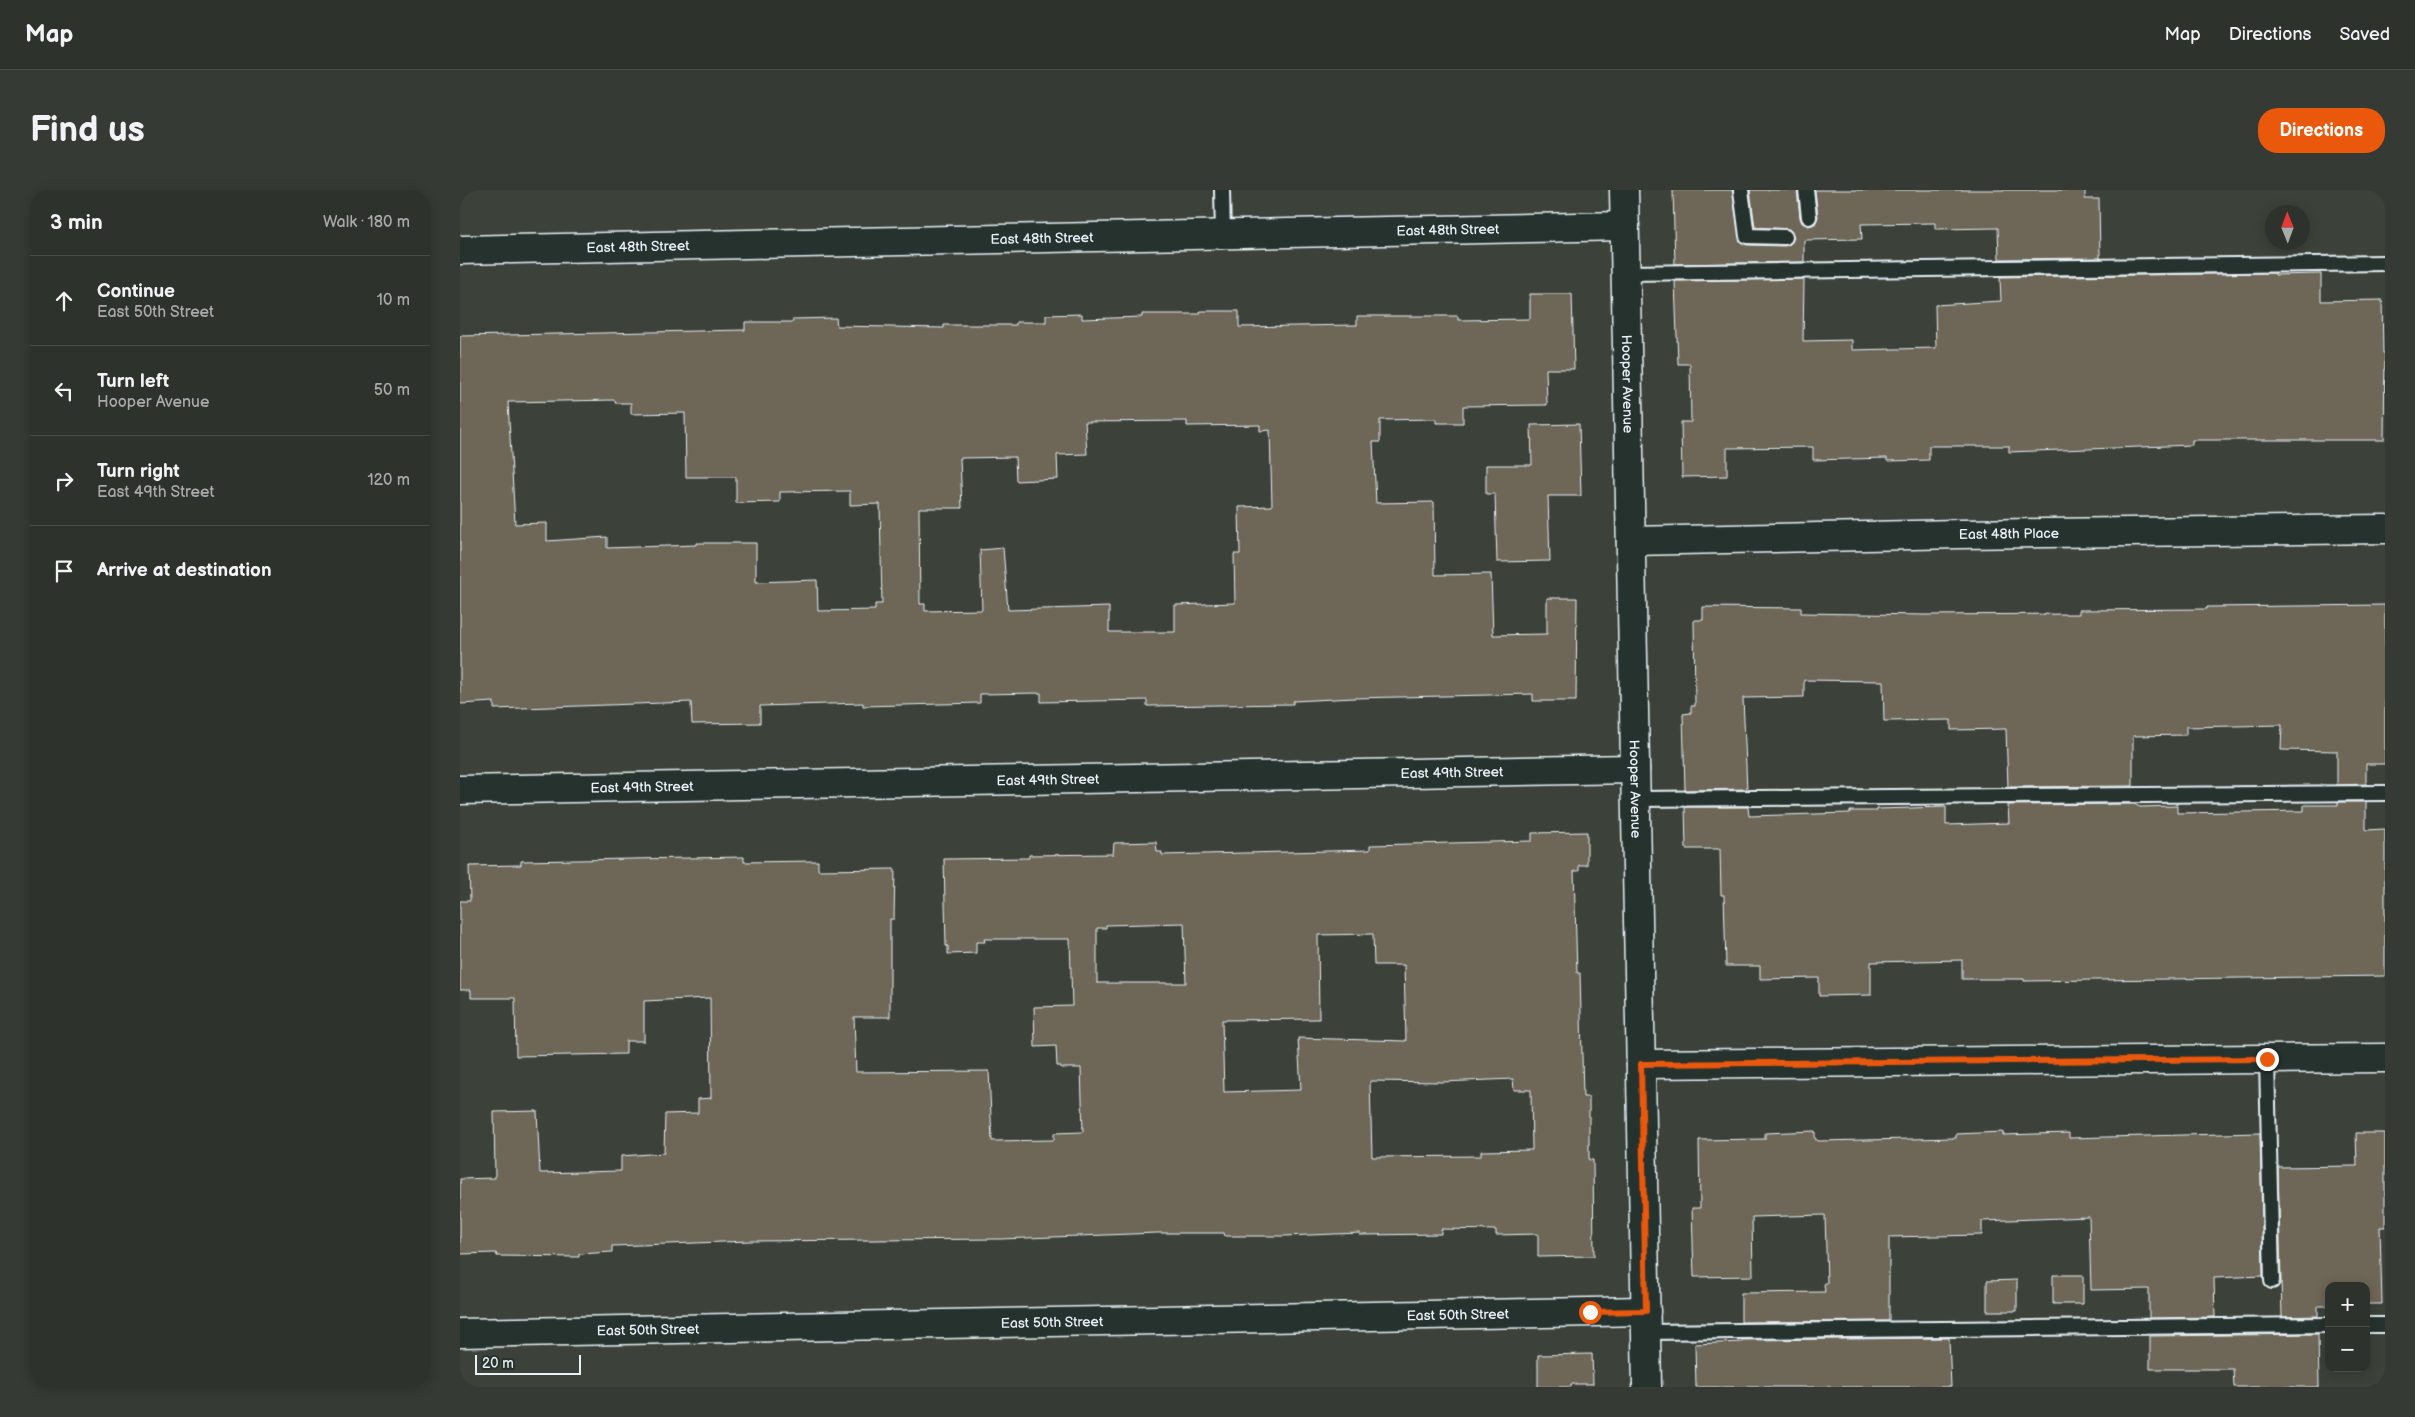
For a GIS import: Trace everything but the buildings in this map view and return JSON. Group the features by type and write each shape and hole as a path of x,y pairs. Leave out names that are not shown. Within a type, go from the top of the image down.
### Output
{"street":[{"name":"Hooper Avenue","path":"1624,190 1647,1387"},
{"name":"East 48th Street","path":"460,250 1625,226"},
{"name":"East 48th Place","path":"1631,541 1959,534 2385,529"},
{"name":"East 49th Street","path":"460,790 1635,769"},
{"path":"1641,1064 2385,1058"},
{"name":"East 50th Street","path":"460,1333 1646,1321"}],"lane":[{"path":"1222,190 1223,235"},
{"path":"1741,190 1747,236 1785,237"},
{"path":"1806,190 1809,217"},
{"path":"1626,273 2385,263"},
{"path":"1636,798 2385,792"},
{"path":"2267,1059 2272,1281"},
{"path":"1646,1321 2325,1325"},
{"path":"2370,1325 2385,1325"}],"route":[{"path":"1590,1312 1646,1311 1641,1064 2267,1059"}]}
